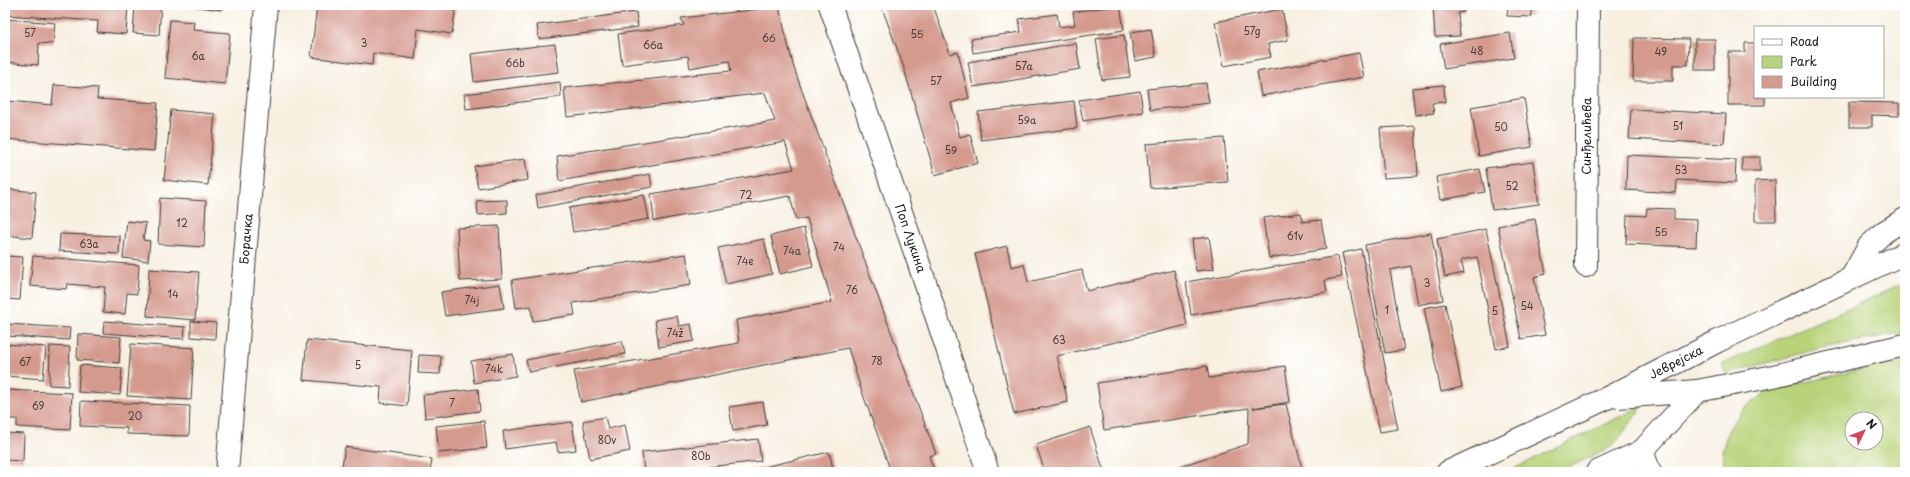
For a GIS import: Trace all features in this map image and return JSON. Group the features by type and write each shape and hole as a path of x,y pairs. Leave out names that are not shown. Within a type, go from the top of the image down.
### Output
{"street":[{"name":"Борачка","path":"227,472 266,5"},
{"name":"Поп Лукина","path":"830,5 920,267 988,472"},
{"name":"Синђелићева","path":"1586,266 1588,5"},
{"path":"1852,277 1869,246 1884,232 1905,219"},
{"name":"Јеврејска","path":"1448,472 1609,397 1718,341 1905,253"},
{"path":"1609,397 1696,391 1769,377 1905,345"},
{"path":"1597,472 1642,451 1696,391"},
{"path":"1642,451 1650,472"}],"green space":[{"path":"1905,283 1905,332 1817,349 1726,374 1722,364"},
{"path":"1905,360 1905,472 1726,472 1722,452 1728,430 1744,409 1769,390"},
{"path":"1644,405 1613,446 1559,472 1507,472"}],"building":[{"path":"5,5 128,5 126,34 97,32 98,21 5,15"},
{"path":"135,5 161,5 159,35 133,33"},
{"path":"183,5 222,5 221,10"},
{"path":"317,5 456,5 452,34 418,29 415,59 373,53 372,65 311,57"},
{"path":"881,5 933,5 950,54 958,52 969,98 951,103 960,137 970,134 978,163 935,175 903,65"},
{"path":"1120,5 1124,30 973,53 971,39 1021,32 1019,19 1057,14 1059,27 1075,25 1073,12"},
{"path":"1433,5 1464,5 1464,12 1458,13 1460,36 1435,37"},
{"path":"1508,5 1532,5 1532,17 1507,16"},
{"path":"779,7 793,65 801,88 936,454 929,456 934,470 928,472 891,472 848,348 581,402 574,371 739,343 736,320 832,302 807,218 796,220 790,196 654,221 651,194 794,169 785,142 559,181 557,156 775,121 765,93 567,117 564,88 731,71 729,61 690,68 688,56 622,65 618,34 684,25 681,18"},
{"path":"1282,9 1288,40 1268,44 1271,57 1224,66 1215,22"},
{"path":"636,12 638,27 539,39 537,25"},
{"path":"5,19 55,23 53,44 39,43 38,65 5,62"},
{"path":"170,20 194,22 193,30 230,33 225,84 165,78"},
{"path":"1151,29 1156,57 1135,61 1130,32"},
{"path":"1510,33 1514,58 1444,69 1440,44"},
{"path":"1124,35 1130,77 1102,80 1096,39"},
{"path":"1634,38 1689,39 1688,65 1673,65 1673,81 1633,81"},
{"path":"1695,39 1715,39 1715,70 1695,70"},
{"path":"1076,43 1080,69 973,87 968,62"},
{"path":"1745,43 1754,43 1754,98 1765,98 1765,105 1728,105 1728,52 1745,52"},
{"path":"555,44 559,72 474,82 471,54"},
{"path":"1359,53 1364,77 1261,96 1257,72"},
{"path":"560,82 561,97 466,109 464,94"},
{"path":"1206,83 1209,103 1150,110 1147,89"},
{"path":"54,85 98,88 97,99 158,103 154,151 5,139 5,96 8,96 7,101 52,105"},
{"path":"1444,85 1445,102 1432,103 1434,113 1415,115 1412,88"},
{"path":"1140,91 1143,112 1083,121 1079,100"},
{"path":"1524,98 1532,147 1479,156 1471,107"},
{"path":"1074,101 1077,128 981,140 978,112"},
{"path":"1849,102 1899,103 1899,116 1872,115 1872,127 1849,127"},
{"path":"1631,109 1726,114 1724,144 1629,139"},
{"path":"171,110 215,114 208,185 164,180"},
{"path":"1415,126 1418,176 1384,178 1380,128"},
{"path":"1224,138 1228,182 1150,188 1146,144"},
{"path":"1627,155 1736,160 1735,183 1677,180 1676,193 1626,190"},
{"path":"1742,157 1760,157 1760,171 1742,171"},
{"path":"525,159 528,180 478,188 474,166"},
{"path":"1533,162 1539,204 1492,210 1486,168"},
{"path":"1480,169 1485,192 1440,200 1436,177"},
{"path":"650,174 652,187 538,208 536,195"},
{"path":"1775,180 1776,221 1755,221 1755,181"},
{"path":"5,189 36,192 32,238 5,235"},
{"path":"644,195 649,219 573,232 569,208"},
{"path":"160,198 206,201 204,247 158,244"},
{"path":"507,200 507,213 478,215 477,201"},
{"path":"1647,208 1674,209 1674,219 1697,220 1696,247 1626,244 1627,215 1646,216"},
{"path":"1301,213 1302,222 1321,220 1326,249 1269,258 1263,218"},
{"path":"1535,219 1546,274 1534,277 1545,335 1521,339 1498,226"},
{"path":"127,221 146,223 143,240 150,241 148,261 123,258"},
{"path":"499,226 502,279 460,281 457,228"},
{"path":"804,228 813,266 780,274 771,236"},
{"path":"1486,229 1510,346 1496,349 1477,257 1461,260 1464,273 1445,277 1437,239"},
{"path":"1431,233 1443,300 1418,305 1411,266 1390,270 1404,350 1385,353 1365,245"},
{"path":"60,234 120,236 119,254 59,251"},
{"path":"1209,237 1214,269 1196,271 1192,239"},
{"path":"764,239 772,274 726,284 718,248"},
{"path":"1007,246 1011,267 1024,264 1028,282 1082,270 1087,291 1174,270 1187,325 1057,356 1068,402 1014,414 975,254"},
{"path":"1361,249 1398,429 1380,432 1342,253"},
{"path":"686,254 691,285 573,303 575,315 533,321 531,306 516,308 512,280"},
{"path":"5,256 23,257 20,300 5,299"},
{"path":"33,256 139,265 137,294 127,293 125,314 103,312 105,287 67,284 66,289 30,286"},
{"path":"1338,256 1342,277 1325,280 1327,292 1191,315 1186,282"},
{"path":"149,269 199,272 195,320 147,316"},
{"path":"500,284 504,308 445,316 441,292"},
{"path":"1445,304 1462,387 1441,392 1424,308"},
{"path":"677,316 679,326 691,324 694,341 659,347 655,320"},
{"path":"104,321 185,327 184,339 103,333"},
{"path":"191,321 216,323 215,339 191,337"},
{"path":"7,324 70,328 69,340 6,336"},
{"path":"78,334 121,337 119,363 77,360"},
{"path":"307,340 412,350 407,406 380,403 381,387 303,380"},
{"path":"622,341 625,354 529,372 526,360"},
{"path":"5,344 46,347 43,379 5,376"},
{"path":"131,344 194,348 191,400 127,396"},
{"path":"50,346 70,347 68,386 49,385"},
{"path":"513,354 516,376 474,383 471,361"},
{"path":"419,355 441,356 440,374 418,373"},
{"path":"80,365 122,368 120,395 78,392"},
{"path":"1207,366 1209,378 1285,366 1290,402 1253,408 1286,404 1302,468 1290,472 1162,472 1248,444 1249,408 1104,430 1097,383"},
{"path":"478,389 480,411 425,418 423,395"},
{"path":"5,390 72,393 70,430 17,427 17,419 5,419"},
{"path":"81,401 190,406 189,436 127,434 127,428 80,426"},
{"path":"763,402 767,425 733,431 729,407"},
{"path":"605,417 608,429 625,425 630,451 590,459 583,421"},
{"path":"484,421 487,448 439,453 436,426"},
{"path":"572,422 576,450 558,452 556,442 505,449 503,431"},
{"path":"1090,427 1104,472 1045,472 1036,445"},
{"path":"5,433 24,434 23,461 5,460"},
{"path":"758,439 761,461 663,472 644,472 642,452"},
{"path":"345,447 432,459 430,472 341,472"},
{"path":"829,452 834,472 751,472 751,470"}]}
